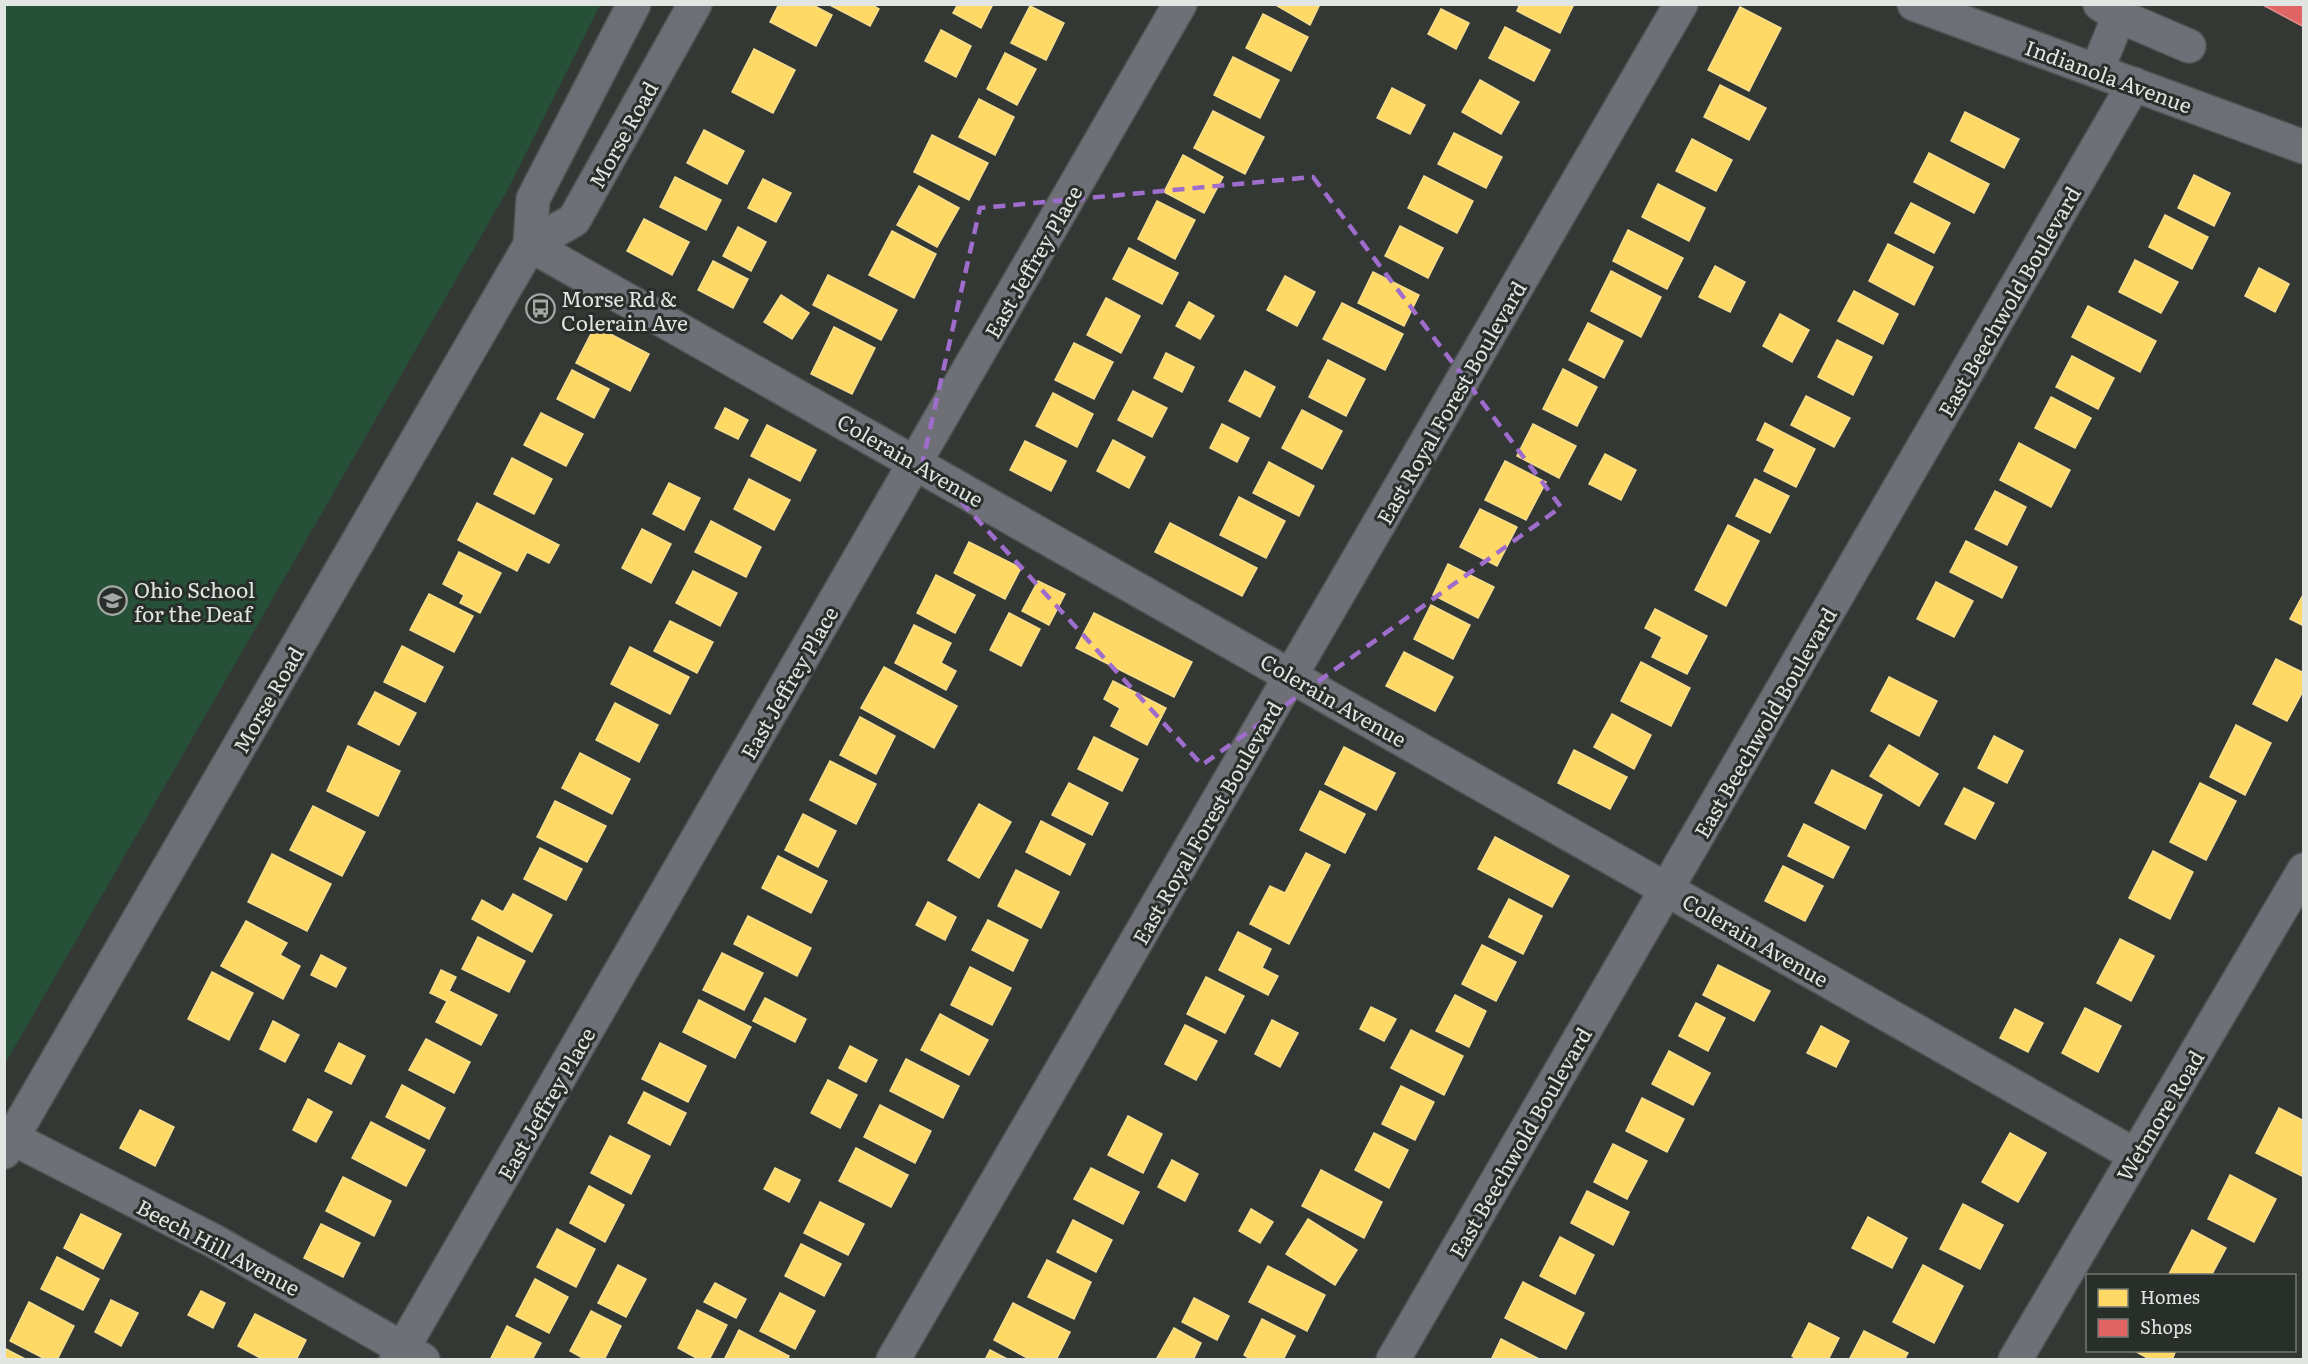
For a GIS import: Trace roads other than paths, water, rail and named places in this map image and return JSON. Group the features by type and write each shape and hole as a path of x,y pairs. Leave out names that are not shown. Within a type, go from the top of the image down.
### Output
{"main road":[{"name":"Morse Road","path":"8,1145 530,245 533,199 634,4"},
{"name":"Morse Road","path":"530,245 574,220 695,4"},
{"name":"Indianola Avenue","path":"1914,4 2304,147"}],"street":[{"name":"East Jeffrey Place","path":"407,1356 916,462 1180,4"},
{"name":"East Royal Forest Boulevard","path":"893,1359 1681,4"},
{"path":"2097,70 2110,10 2189,46"},
{"name":"East Beechwold Boulevard","path":"1393,1359 2134,84"},
{"name":"Colerain Avenue","path":"530,245 2135,1155"},
{"name":"Wetmore Road","path":"2015,1359 2304,870"},
{"name":"Beech Hill Avenue","path":"8,1145 214,1241 407,1356"}],"place":[{"name":"Morse Rd & Colerain Ave","path":"540,309"},
{"name":"Ohio School for the Deaf","path":"113,600"}]}
